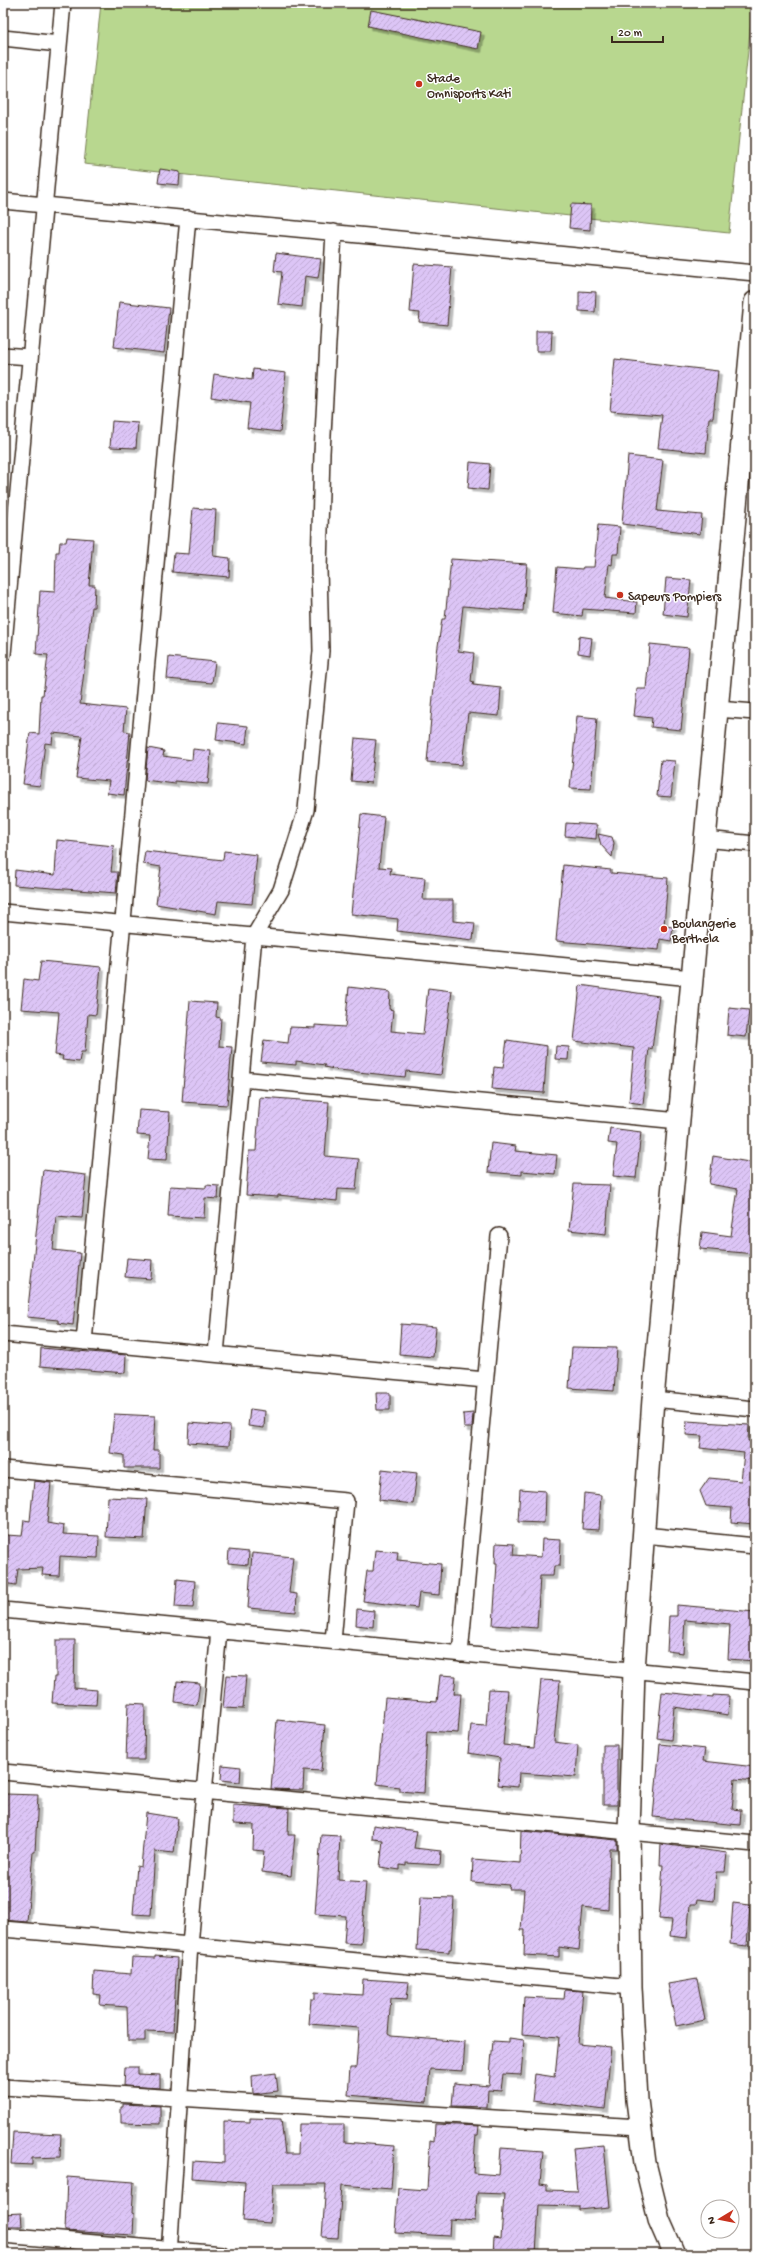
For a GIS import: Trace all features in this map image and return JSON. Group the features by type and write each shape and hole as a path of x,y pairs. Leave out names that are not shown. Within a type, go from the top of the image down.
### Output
{"main road":[{"path":"674,2254 659,2220 645,2163 639,2127 631,1987 629,1832 634,1670 653,1399 755,302"}],"street":[{"path":"3,654 63,3"},
{"path":"3,38 59,44"},
{"path":"3,201 755,272"},
{"path":"84,1342 188,218"},
{"path":"216,1354 254,936 281,890 306,810 321,651 319,569 322,453 334,232"},
{"path":"3,355 30,357"},
{"path":"717,709 755,712"},
{"path":"705,839 755,844"},
{"path":"3,912 692,978"},
{"path":"241,1079 679,1120"},
{"path":"460,1654 498,1236"},
{"path":"3,1334 485,1380"},
{"path":"653,1399 755,1410"},
{"path":"3,1469 346,1501 333,1641"},
{"path":"644,1535 755,1546"},
{"path":"3,1610 755,1682"},
{"path":"170,2252 190,1945 219,1630"},
{"path":"3,1772 755,1844"},
{"path":"3,1929 190,1945 631,1987"},
{"path":"3,2088 639,2127"},
{"path":"3,2235 170,2252 222,2254"}],"green space":[{"name":"Stade Omnisports Kati","path":"101,3 753,3 729,233 84,164"}],"building":[{"path":"371,10 481,32 478,49 368,26"},
{"path":"160,169 180,172 179,185 158,183"},
{"path":"571,204 591,205 590,230 569,228"},
{"path":"276,253 321,259 318,278 305,276 302,307 278,304 282,272 274,271"},
{"path":"414,264 452,267 447,325 419,322 420,313 410,312"},
{"path":"579,291 596,292 595,312 579,311"},
{"path":"119,302 169,308 164,353 114,347"},
{"path":"536,331 552,331 551,351 536,351"},
{"path":"615,359 718,371 713,418 709,418 706,453 658,448 662,415 610,411"},
{"path":"253,369 286,373 280,432 247,428 250,403 211,397 214,374 252,380"},
{"path":"112,421 138,423 136,448 110,447"},
{"path":"628,456 663,460 657,511 702,515 700,534 622,524"},
{"path":"470,462 490,464 488,490 468,488"},
{"path":"193,508 216,510 213,556 230,558 229,577 172,572 174,553 189,554"},
{"path":"598,525 620,527 618,554 613,554 612,565 609,564 605,598 637,602 636,613 583,609 582,616 553,613 557,567 582,569 583,567 594,567"},
{"path":"67,537 93,539 89,585 95,585 94,607 92,607 80,704 126,709 124,731 130,732 124,795 107,793 109,781 76,778 82,736 53,733 52,744 45,743 40,786 23,784 30,733 39,734 41,695 43,695 48,655 36,654 40,591 55,592 56,552 59,552 60,542 66,542"},
{"path":"451,559 527,564 523,611 463,606 458,651 474,653 471,681 474,682 473,685 501,688 499,716 468,713 462,765 427,762 437,653 442,619 445,619"},
{"path":"666,578 691,580 687,617 663,614"},
{"path":"579,636 592,638 590,655 578,653"},
{"path":"650,644 689,648 681,730 651,727 652,718 634,716 637,689 646,689"},
{"path":"169,657 215,662 212,683 167,679"},
{"path":"577,716 597,718 591,789 570,788"},
{"path":"218,723 248,726 246,744 216,740"},
{"path":"355,738 376,740 371,783 351,781"},
{"path":"148,748 164,751 163,756 192,760 193,749 211,751 208,784 175,781 175,784 145,780"},
{"path":"661,760 675,761 671,797 657,796"},
{"path":"361,814 384,817 379,867 391,868 390,874 425,878 423,900 453,900 453,921 475,923 473,940 397,931 398,919 351,914"},
{"path":"566,823 597,825 596,839 565,836"},
{"path":"598,834 612,837 614,843 612,857 601,845"},
{"path":"57,840 114,846 111,872 118,872 116,893 14,885 15,870 55,875"},
{"path":"145,851 223,860 224,851 257,855 252,904 218,901 216,914 156,904 161,867 143,864"},
{"path":"563,865 611,870 611,873 668,878 664,926 673,927 671,941 660,939 659,950 556,941"},
{"path":"41,961 101,967 96,1015 88,1014 85,1052 81,1052 79,1062 62,1060 63,1056 55,1055 59,1012 21,1009 24,979 38,981"},
{"path":"580,985 659,996 652,1049 649,1048 643,1104 629,1102 634,1048 574,1041"},
{"path":"349,987 390,992 389,1009 393,1010 391,1031 423,1034 428,988 452,991 441,1075 406,1071 405,1077 339,1070 324,1067 325,1065 296,1061 296,1065 261,1062 264,1040 288,1043 290,1027 315,1028 315,1025 345,1027"},
{"path":"190,1001 217,1003 216,1017 221,1018 219,1046 232,1047 227,1105 182,1102"},
{"path":"729,1008 749,1010 746,1037 727,1035"},
{"path":"507,1040 547,1046 544,1093 492,1089 494,1067 503,1068"},
{"path":"556,1046 569,1047 568,1060 555,1059"},
{"path":"260,1097 329,1102 325,1156 359,1159 356,1190 338,1189 337,1201 278,1195 278,1197 246,1195 249,1151 256,1151"},
{"path":"139,1110 170,1112 167,1160 148,1159 150,1136 137,1135"},
{"path":"610,1128 641,1132 636,1178 613,1176 617,1144 608,1143"},
{"path":"491,1143 516,1146 515,1151 557,1155 555,1174 522,1171 522,1175 488,1172"},
{"path":"713,1156 755,1163 755,1254 700,1249 702,1232 731,1236 738,1189 709,1184"},
{"path":"43,1170 86,1175 82,1218 56,1216 53,1250 80,1253 73,1325 58,1323 58,1320 27,1317"},
{"path":"574,1184 610,1185 606,1234 569,1230"},
{"path":"206,1185 219,1186 218,1199 205,1198 204,1218 168,1216 170,1186 206,1188"},
{"path":"127,1258 152,1260 151,1279 125,1277"},
{"path":"401,1324 436,1327 433,1357 399,1354"},
{"path":"572,1347 617,1348 614,1391 569,1388"},
{"path":"41,1348 126,1355 125,1373 40,1366"},
{"path":"376,1393 390,1393 390,1410 377,1410"},
{"path":"250,1409 265,1411 264,1428 248,1426"},
{"path":"473,1413 472,1428 464,1428 463,1414"},
{"path":"114,1414 155,1416 153,1450 159,1450 159,1468 124,1468 124,1455 110,1453"},
{"path":"687,1421 749,1425 748,1441 755,1441 754,1524 731,1522 732,1508 706,1506 700,1491 709,1478 741,1481 744,1453 700,1448 702,1436 686,1435"},
{"path":"189,1423 230,1426 229,1446 188,1443"},
{"path":"382,1469 417,1473 413,1504 379,1500"},
{"path":"34,1481 51,1483 47,1523 64,1526 63,1534 99,1536 98,1558 60,1556 59,1576 42,1575 43,1568 18,1569 16,1585 3,1583 6,1535 22,1536 24,1520 30,1521"},
{"path":"520,1489 545,1491 544,1523 518,1522"},
{"path":"584,1493 601,1495 599,1530 582,1529"},
{"path":"108,1497 147,1499 144,1539 106,1537"},
{"path":"542,1539 561,1540 560,1566 554,1566 553,1576 540,1576 537,1628 493,1625 497,1563 495,1563 496,1543 514,1544 513,1555 541,1557"},
{"path":"229,1550 249,1552 248,1565 228,1563"},
{"path":"375,1550 398,1552 397,1560 441,1564 439,1595 419,1593 417,1608 363,1601 367,1571 373,1571"},
{"path":"252,1553 293,1557 289,1593 297,1594 296,1612 248,1608"},
{"path":"177,1579 195,1581 193,1608 175,1607"},
{"path":"677,1605 755,1612 755,1661 728,1659 730,1624 685,1620 683,1653 667,1651 669,1616 677,1616"},
{"path":"357,1609 374,1611 373,1627 356,1625"},
{"path":"56,1640 75,1640 74,1688 97,1690 96,1705 52,1703 54,1677 56,1677"},
{"path":"226,1675 246,1676 243,1709 223,1708"},
{"path":"440,1675 456,1676 454,1694 461,1694 458,1733 427,1731 424,1793 399,1791 399,1787 377,1784 385,1698 437,1702"},
{"path":"541,1680 560,1681 554,1742 578,1745 576,1777 519,1773 518,1787 498,1785 500,1758 468,1753 471,1725 486,1726 489,1689 508,1690 503,1745 534,1748"},
{"path":"177,1681 200,1683 197,1705 175,1702"},
{"path":"662,1692 713,1697 713,1695 729,1696 728,1715 674,1707 671,1740 657,1738"},
{"path":"128,1703 145,1704 144,1760 126,1760"},
{"path":"277,1720 325,1725 321,1771 304,1770 303,1790 271,1789"},
{"path":"660,1744 705,1749 703,1761 755,1767 755,1781 735,1779 732,1809 741,1810 740,1825 653,1817"},
{"path":"603,1745 617,1745 617,1805 603,1805"},
{"path":"222,1765 241,1767 240,1782 221,1780"},
{"path":"5,1794 38,1795 35,1852 33,1852 27,1922 3,1920"},
{"path":"233,1805 289,1808 288,1835 295,1835 291,1876 262,1872 264,1851 253,1850 254,1825 233,1824"},
{"path":"146,1813 178,1818 174,1853 155,1851 151,1915 133,1914 137,1866 141,1867"},
{"path":"373,1825 417,1831 414,1848 441,1851 440,1865 406,1863 406,1866 400,1865 400,1870 380,1867 383,1840 372,1839"},
{"path":"521,1831 617,1840 617,1849 610,1849 608,1910 583,1907 579,1950 559,1947 559,1957 524,1955 525,1930 521,1930 524,1889 509,1889 510,1885 472,1882 473,1859 520,1863"},
{"path":"321,1835 340,1836 338,1880 366,1882 361,1944 344,1943 346,1916 315,1914"},
{"path":"661,1844 727,1853 725,1872 716,1872 714,1901 697,1899 696,1905 690,1905 687,1938 670,1936 672,1920 659,1919 663,1865 660,1865"},
{"path":"420,1897 454,1898 451,1949 449,1949 449,1952 417,1950"},
{"path":"733,1903 750,1905 747,1946 730,1944"},
{"path":"155,1956 177,1958 173,2032 145,2031 145,2041 128,2041 127,2007 100,2005 101,1995 93,1994 94,1971 131,1974 132,1957 155,1958"},
{"path":"363,1979 409,1982 407,1999 391,1998 388,2034 391,2036 465,2042 463,2071 430,2069 427,2102 348,2095 350,2068 356,2068 359,2028 309,2024 311,1999 315,1999 315,1992 362,1995"},
{"path":"697,1979 705,2020 676,2026 668,1984"},
{"path":"565,1990 583,1991 578,2044 611,2047 605,2110 532,2101 535,2074 555,2077 559,2037 522,2034 524,1997 564,1999"},
{"path":"509,2038 524,2040 521,2075 503,2074 501,2091 488,2090 487,2107 452,2106 454,2083 489,2086 493,2041 509,2042"},
{"path":"125,2067 138,2067 138,2074 160,2075 160,2088 124,2086"},
{"path":"276,2073 278,2091 253,2094 252,2076"},
{"path":"123,2104 160,2106 160,2124 121,2123 121,2107 123,2107"},
{"path":"250,2118 281,2119 285,2154 298,2154 299,2124 344,2124 344,2142 394,2146 391,2189 342,2185 338,2238 322,2237 326,2184 273,2184 270,2223 243,2221 245,2182 192,2178 193,2161 224,2163 224,2121 250,2122"},
{"path":"435,2124 479,2126 478,2135 476,2135 473,2173 499,2175 501,2148 543,2151 540,2184 547,2185 547,2190 577,2191 573,2148 604,2145 610,2207 579,2210 579,2206 539,2205 536,2254 493,2254 494,2238 501,2239 504,2194 477,2193 475,2221 450,2219 449,2236 395,2233 398,2188 427,2190 430,2141 434,2142"},
{"path":"13,2132 61,2134 60,2157 32,2158 32,2165 11,2164"},
{"path":"67,2177 134,2182 132,2213 134,2214 133,2235 65,2231"},
{"path":"21,2213 22,2226 3,2226 3,2214"}],"place":[{"name":"Stade Omnisports Kati","path":"419,84"},
{"name":"Sapeurs Pompiers","path":"620,595"},
{"name":"Boulangerie Berthela","path":"664,929"}]}
